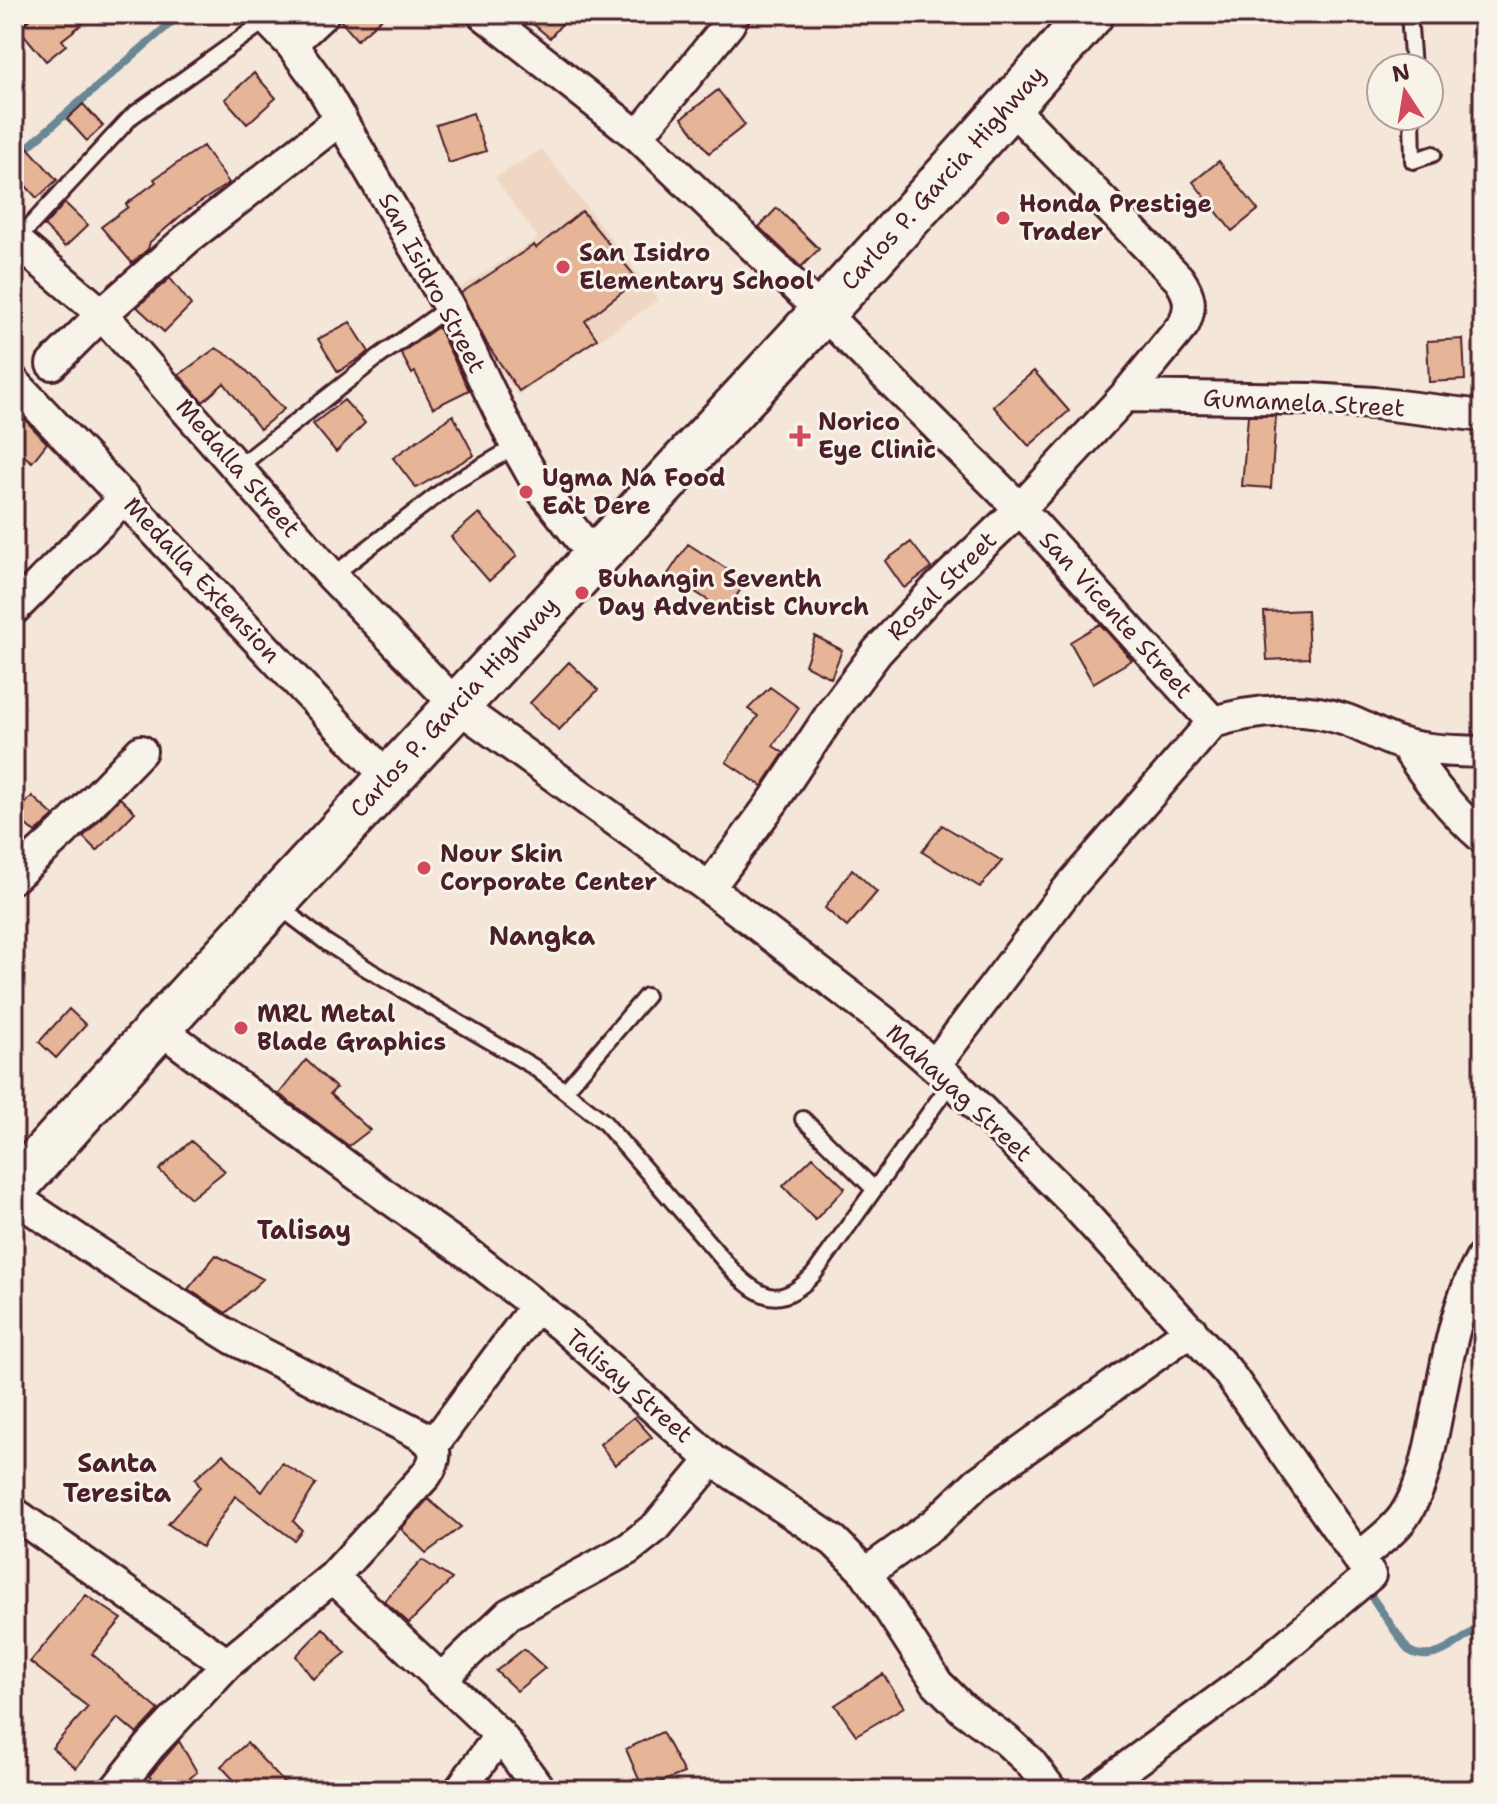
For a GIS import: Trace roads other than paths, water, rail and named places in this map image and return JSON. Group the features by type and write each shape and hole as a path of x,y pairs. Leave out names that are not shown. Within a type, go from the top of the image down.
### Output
{"highway":[{"name":"Carlos P. Garcia Highway","path":"14,1188 158,1027 1010,106 1091,14"}],"street":[{"path":"291,44 323,14"},
{"name":"San Vicente Street","path":"483,14 638,136 821,311 1020,509 1213,722"},
{"path":"638,136 734,14"},
{"name":"San Isidro Street","path":"265,16 319,82 449,307 538,485 594,556"},
{"name":"Rosal Street","path":"709,888 877,652 934,591 1020,509 1125,396 1184,324 1190,311 1189,299 1179,279 1010,106"},
{"path":"52,364 102,314 187,239 341,119"},
{"name":"Medalla Street","path":"15,240 102,314 332,576 456,705"},
{"name":"Medalla Extension","path":"14,382 388,778"},
{"name":"Gumamela Street","path":"1125,396 1327,400 1483,416"},
{"path":"14,609 125,498"},
{"name":"Mahayag Street","path":"456,705 709,888 849,995 944,1073 1081,1211 1227,1371 1364,1567"},
{"path":"944,1073 1067,890 1213,722 1240,714 1283,711 1317,713 1346,720 1405,745 1483,752"},
{"path":"1405,745 1433,787 1458,816 1483,838"},
{"path":"14,877 63,832 141,751"},
{"name":"Talisay Street","path":"158,1027 469,1254 563,1327 712,1460 834,1541 866,1573 937,1683 963,1709 1022,1755 1051,1790"},
{"path":"14,1197 234,1339 421,1435 433,1445 436,1458 426,1475 333,1577 227,1664 150,1746 115,1790"},
{"path":"1096,1790 1238,1686 1364,1567 1403,1517 1418,1488 1470,1321 1474,1272 1483,1256"},
{"path":"433,1445 535,1307"},
{"path":"866,1573 934,1524 977,1483 1191,1330"},
{"path":"440,1680 509,1614 628,1549 657,1526 712,1460"},
{"path":"14,1513 227,1664"},
{"path":"333,1577 500,1735 540,1790"},
{"path":"460,1790 500,1735"}],"lane":[{"path":"14,21 22,14"},
{"path":"1409,14 1412,52"},
{"path":"15,240 132,116 265,16"},
{"path":"1412,132 1413,161 1433,154"},
{"path":"237,468 377,358 449,307"},
{"path":"332,576 450,485 516,446"},
{"path":"273,902 337,950 534,1067 603,1121 734,1272 752,1290 768,1298 784,1297 801,1288 814,1274 874,1189 944,1073"},
{"path":"565,1091 646,996"},
{"path":"803,1119 874,1189"}],"waterway":[{"path":"14,159 181,14"},
{"path":"1365,1587 1408,1650 1418,1654 1428,1655 1447,1649 1483,1624"}],"place":[{"name":"Honda Prestige Trader","path":"1003,218"},
{"name":"San Isidro Elementary School","path":"563,267"},
{"name":"Norico Eye Clinic","path":"800,436"},
{"name":"Ugma Na Food Eat Dere","path":"526,492"},
{"name":"Buhangin Seventh Day Adventist Church","path":"582,593"},
{"name":"Nour Skin Corporate Center","path":"424,868"},
{"name":"MRL Metal Blade Graphics","path":"241,1028"}],"district":[{"name":"Nangka","path":"542,935"},
{"name":"Talisay","path":"304,1229"},
{"name":"Santa Teresita","path":"117,1477"}]}
